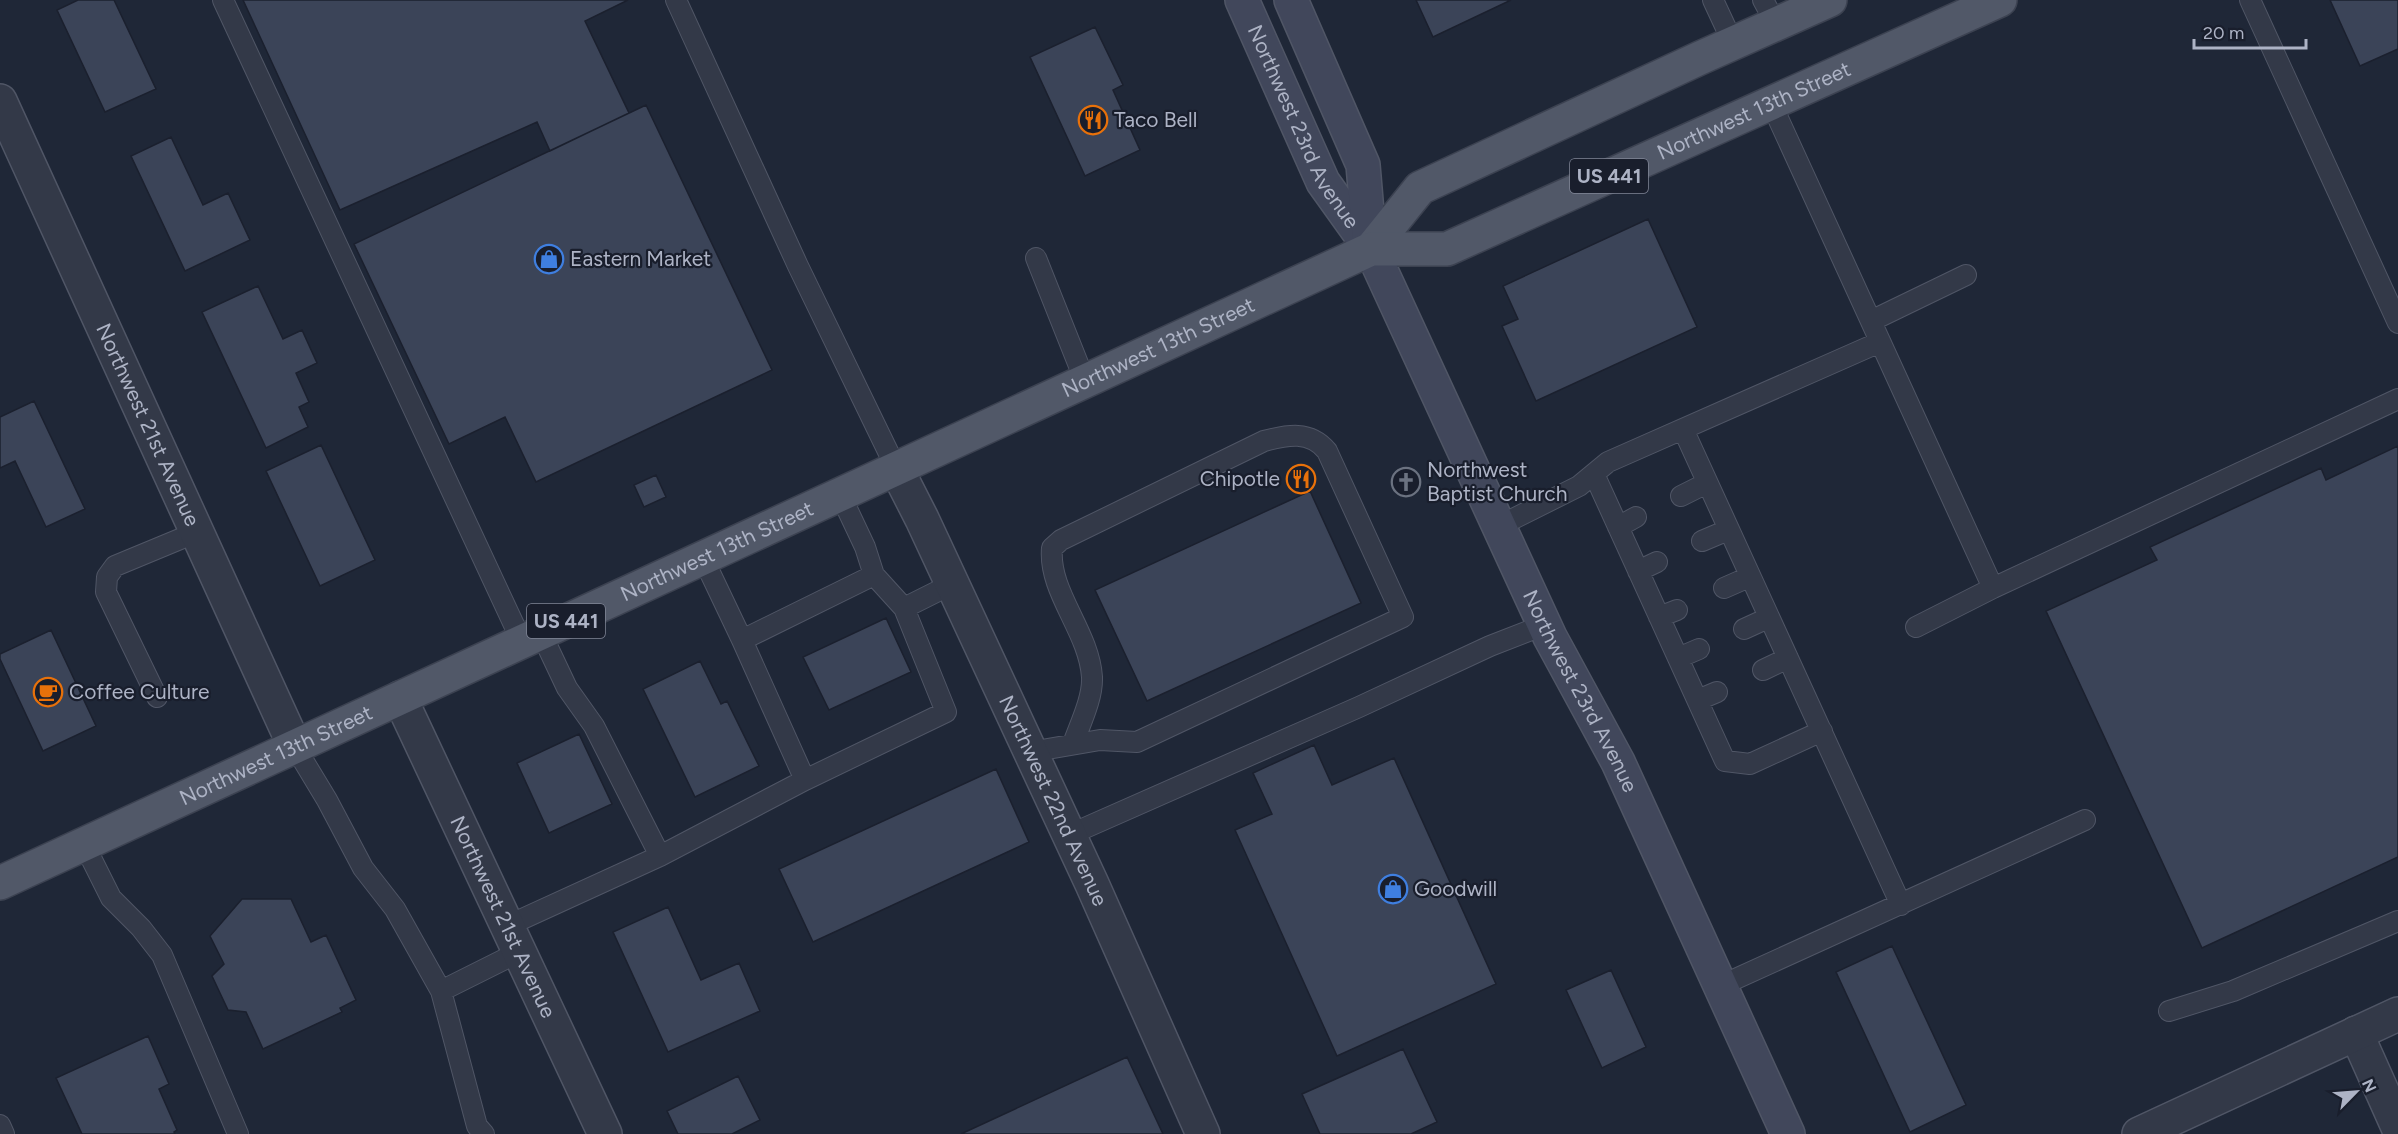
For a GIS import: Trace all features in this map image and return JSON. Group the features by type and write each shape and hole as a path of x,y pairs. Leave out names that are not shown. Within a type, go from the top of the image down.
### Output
{"main road":[{"name":"Northwest 23rd Avenue","path":"1242,0 1323,182 1371,249 1544,624 1618,762 1788,1134"},
{"name":"Northwest 23rd Avenue","path":"1291,0 1363,165 1371,249"},
{"name":"Northwest 13th Street","path":"1371,249 1420,188 1733,43 1770,12 1830,0"},
{"name":"Northwest 13th Street","path":"0,883 1371,249 1447,249 2000,0"}],"street":[{"name":"Northwest 21st Avenue","path":"0,101 295,747"},
{"name":"Northwest 22nd Avenue","path":"896,468 1069,835 1203,1134"},
{"name":"Northwest 21st Avenue","path":"400,698 606,1134"},
{"path":"2139,1134 2398,1014"},
{"path":"2356,1033 2398,1127"}],"lane":[{"path":"224,0 531,637 594,726 660,856"},
{"path":"676,0 787,242 896,468"},
{"path":"1713,0 1733,43"},
{"path":"2250,0 2398,323"},
{"path":"1771,103 1993,588"},
{"path":"1036,258 1085,381"},
{"path":"1871,321 1966,275"},
{"path":"1499,526 1579,486 1608,462 1880,342"},
{"path":"1916,627 1993,588 2398,399"},
{"path":"1683,429 1901,905"},
{"path":"1030,752 1100,740 1137,742 1402,617 1327,451 1320,443 1309,437 1283,436 1264,441 1061,540 1052,548 1051,558 1056,578 1089,654 1092,679 1073,744"},
{"path":"1594,474 1725,761 1750,764 1822,731"},
{"path":"1681,496 1707,483"},
{"path":"441,991 513,939 660,856 805,780 946,712 904,608 874,575 865,547 840,494"},
{"path":"1618,526 1636,517"},
{"path":"1702,541 1728,530"},
{"path":"157,697 106,592 106,577 115,566 197,532"},
{"path":"703,558 805,780"},
{"path":"1638,571 1657,562"},
{"path":"742,640 874,575"},
{"path":"1724,588 1749,577"},
{"path":"904,608 952,584"},
{"path":"1659,617 1677,610"},
{"path":"1744,629 1768,618"},
{"path":"1069,835 1359,707 1490,646 1544,624"},
{"path":"1678,658 1699,649"},
{"path":"1763,670 1788,658"},
{"path":"1698,700 1717,692"},
{"path":"295,747 327,800 363,868 395,909 441,991 477,1126 484,1134"},
{"path":"1720,986 2085,820"},
{"path":"84,844 111,898 141,928 162,955 238,1134"},
{"path":"2169,1011 2233,991 2398,921"},
{"path":"0,1125 4,1134"}],"building":[{"path":"78,0 114,0 156,89 105,112 57,10"},
{"path":"243,0 628,0 585,21 629,113 550,151 537,122 340,210"},
{"path":"1416,0 1511,0 1433,37"},
{"path":"2330,0 2398,0 2398,49 2360,66"},
{"name":"Taco Bell","path":"1095,27 1123,85 1113,90 1140,150 1085,176 1030,57"},
{"path":"646,105 772,370 536,482 505,417 449,444 354,244"},
{"path":"171,137 203,205 228,193 250,240 185,271 131,156"},
{"path":"1648,219 1697,327 1536,401 1502,326 1518,319 1503,286"},
{"path":"258,286 283,339 302,330 317,363 296,373 309,402 299,407 308,427 266,448 202,312"},
{"path":"34,401 85,509 46,527 15,461 0,468 0,417"},
{"path":"321,445 375,560 320,586 266,471"},
{"path":"2398,446 2398,857 2202,948 2046,611 2157,560 2150,547 2321,468 2326,480"},
{"path":"656,475 666,497 644,507 634,485"},
{"path":"1310,491 1361,603 1147,701 1095,590"},
{"path":"886,618 911,672 829,710 803,657"},
{"name":"Coffee Culture","path":"51,630 96,726 43,751 0,659 0,654"},
{"path":"700,661 721,704 727,701 759,766 695,797 643,689"},
{"path":"579,734 612,804 549,833 517,763"},
{"path":"1314,745 1332,785 1394,758 1496,984 1337,1056 1235,830 1272,814 1253,773"},
{"path":"996,769 1029,842 813,942 779,869"},
{"path":"242,899 291,899 311,942 326,935 356,1000 340,1008 342,1012 263,1049 246,1012 228,1010 212,976 224,964 210,936"},
{"path":"668,907 701,980 739,963 760,1011 668,1052 613,932"},
{"path":"1892,946 1966,1105 1910,1132 1836,972"},
{"path":"1611,970 1646,1047 1602,1068 1566,990"},
{"path":"148,1036 169,1084 159,1089 177,1130 175,1134 82,1134 56,1078"},
{"path":"1403,1049 1437,1122 1411,1134 1320,1134 1302,1094"},
{"path":"1127,1057 1163,1134 961,1134"},
{"path":"738,1076 760,1120 732,1134 678,1134 667,1111"}],"place":[{"name":"Taco Bell","path":"1093,120"},
{"name":"Eastern Market","path":"549,259"},
{"name":"Chipotle","path":"1301,479"},
{"name":"Northwest Baptist Church","path":"1406,482"},
{"name":"Coffee Culture","path":"48,692"},
{"name":"Goodwill","path":"1393,889"}]}
